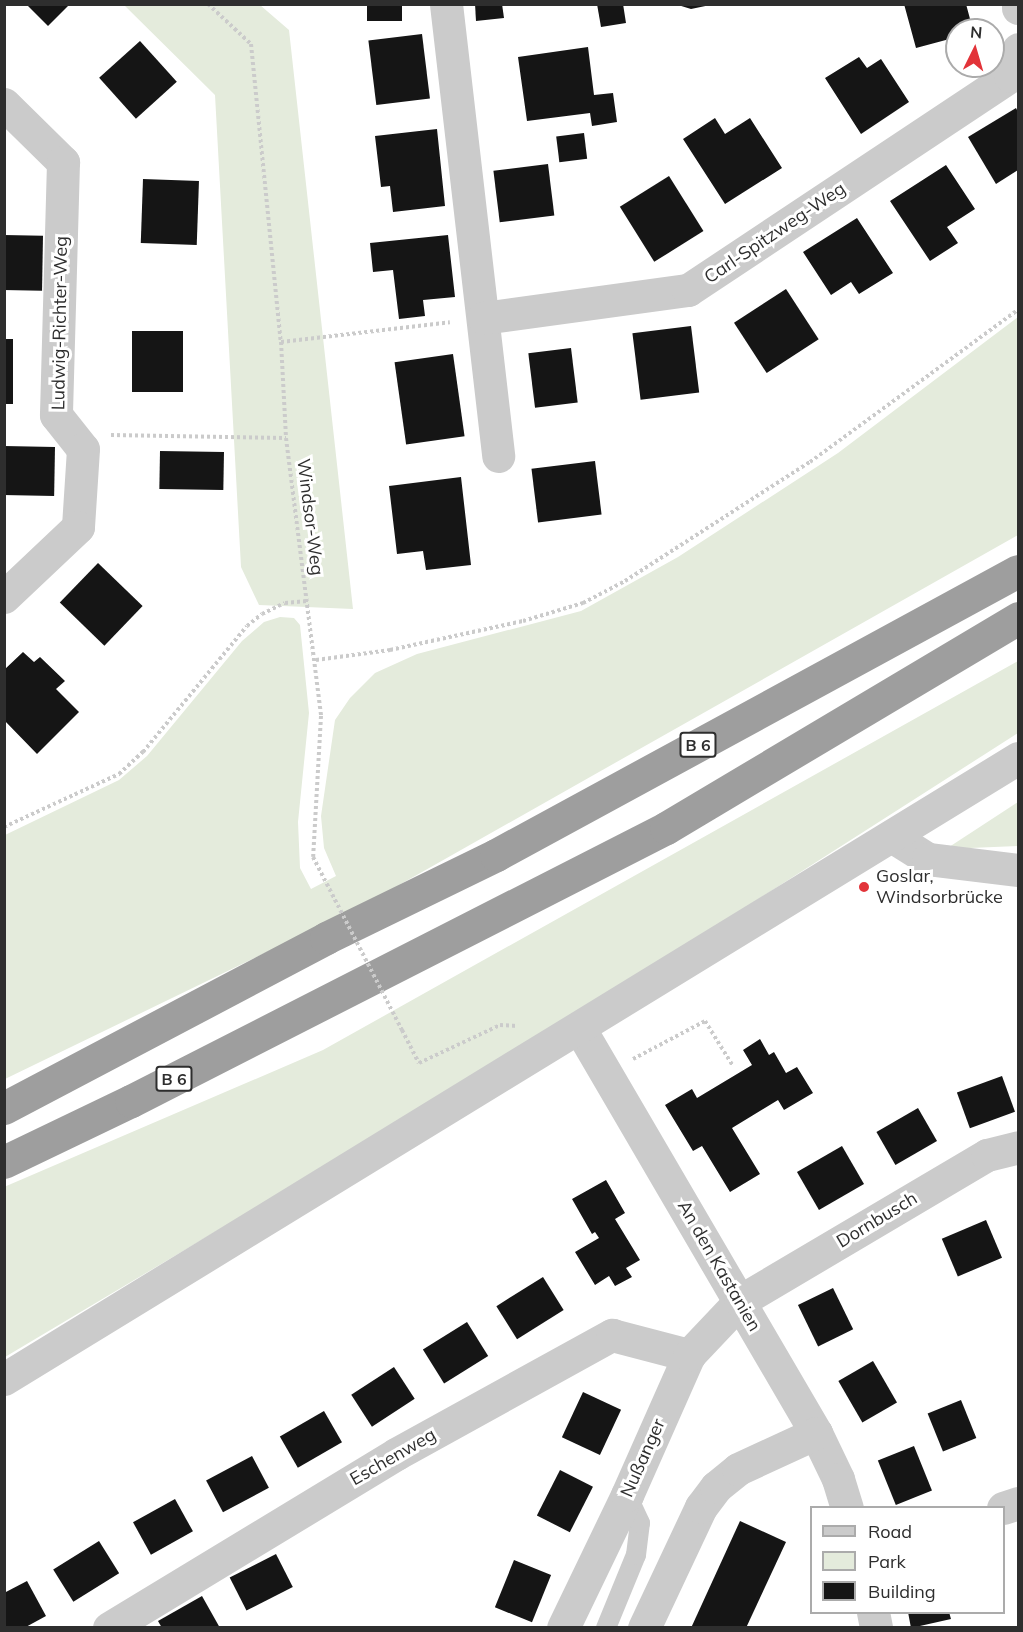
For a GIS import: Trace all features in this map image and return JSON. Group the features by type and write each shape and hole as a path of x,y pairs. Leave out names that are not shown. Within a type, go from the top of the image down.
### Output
{"highway":[{"name":"B 6","path":"4,1108 326,938 496,855 1018,571"},
{"name":"B 6","path":"4,1162 131,1101 666,828 1018,618"}],"street":[{"path":"446,4 498,456"},
{"name":"Carl-Spitzweg-Weg","path":"483,318 688,290 1010,76 1018,49"},
{"name":"Ludwig-Richter-Weg","path":"4,104 63,162 56,415 83,449 78,527 4,597"},
{"path":"4,1379 580,1029 1018,758"},
{"path":"893,837 928,859 1018,870"},
{"name":"An den Kastanien","path":"580,1029 816,1433 838,1479 846,1506"},
{"name":"Dornbusch","path":"740,1301 987,1155 1018,1147"},
{"name":"Nußanger","path":"563,1628 627,1495 689,1355 740,1301"},
{"name":"Eschenweg","path":"110,1628 396,1454 612,1335 689,1355"},
{"path":"644,1628 701,1507 716,1487 738,1469 816,1433"}],"lane":[{"path":"606,1628 636,1555 640,1523 627,1495"}],"path":[{"name":"Windsor-Weg","path":"208,4 250,44 281,342 286,438 316,660 321,716 313,857 402,1030"},
{"path":"316,660 390,650 523,621 583,603 625,580 810,462 1018,310"},
{"path":"281,342 483,318"},
{"path":"72,435 286,438"},
{"path":"4,827 119,774 143,752 247,626 262,614 285,603 307,601"},
{"path":"605,1073 705,1021 733,1066"}],"green space":[{"path":"124,5 260,5 289,30 353,609 259,605 241,567 215,95"},
{"path":"1018,317 1018,535 362,906 5,1079 5,835 119,780 147,756 242,641 264,622 280,617 294,618 300,625 309,713 298,822 300,868 311,889 336,876 324,848 321,816 335,720 350,698 375,673 417,654 581,611 678,557 838,453"},
{"path":"1018,661 1018,733 549,1033 5,1357 4,1187 323,1050"},
{"path":"1018,802 1018,846 946,849"}],"building":[{"path":"26,4 70,4 48,26"},
{"path":"367,4 402,4 402,21 367,21"},
{"path":"475,4 502,4 504,18 476,21"},
{"path":"597,4 623,4 626,23 601,27"},
{"path":"678,4 715,4 691,9 678,5"},
{"path":"904,4 966,4 970,18 945,18 945,40 916,48"},
{"path":"422,34 430,99 376,105 368,41"},
{"path":"140,41 177,82 136,119 99,78"},
{"path":"588,47 594,95 613,93 617,122 592,126 590,113 527,121 518,57"},
{"path":"859,57 867,68 881,59 909,102 861,134 825,78"},
{"path":"1016,108 1018,112 1018,170 996,184 968,137"},
{"path":"715,118 725,134 750,118 782,168 725,204 683,139"},
{"path":"437,129 445,206 393,212 390,186 381,187 375,136"},
{"path":"584,133 587,159 559,162 556,136"},
{"path":"548,164 554,216 500,222 493,171"},
{"path":"946,165 975,209 947,227 958,243 930,261 890,201"},
{"path":"669,176 703,231 654,262 620,207"},
{"path":"143,179 199,181 197,245 141,243"},
{"path":"857,218 893,273 859,294 851,282 831,295 803,252"},
{"path":"4,235 43,236 42,291 4,290"},
{"path":"448,235 455,297 423,300 425,316 399,319 393,270 373,272 370,243"},
{"path":"786,289 819,339 767,373 734,323"},
{"path":"691,326 699,393 641,400 632,333"},
{"path":"132,331 183,331 183,392 132,392"},
{"path":"4,339 13,339 13,404 4,404"},
{"path":"571,348 578,403 535,408 528,353"},
{"path":"453,354 465,436 406,444 395,362"},
{"path":"4,446 55,447 54,496 4,495"},
{"path":"160,451 224,452 223,490 159,489"},
{"path":"595,461 602,515 538,522 531,469"},
{"path":"461,477 471,565 426,570 423,551 397,554 389,486"},
{"path":"98,563 143,606 104,646 60,603"},
{"path":"23,652 34,662 40,657 65,681 56,689 79,712 37,754 4,720 4,670"},
{"path":"760,1039 769,1055 774,1052 786,1073 797,1067 813,1093 784,1110 778,1100 732,1128 760,1174 730,1192 702,1146 693,1151 665,1105 692,1089 697,1098 752,1065 743,1050"},
{"path":"1002,1076 1015,1112 970,1128 957,1092"},
{"path":"918,1108 937,1141 895,1165 876,1132"},
{"path":"842,1146 864,1184 819,1210 797,1172"},
{"path":"606,1180 625,1213 615,1219 640,1260 626,1268 632,1277 615,1286 609,1276 595,1285 575,1252 599,1238 595,1232 592,1234 572,1199"},
{"path":"986,1220 1002,1258 958,1276 942,1239"},
{"path":"543,1277 564,1310 517,1339 496,1306"},
{"path":"833,1288 853,1329 818,1346 798,1305"},
{"path":"467,1322 488,1356 444,1383 423,1350"},
{"path":"873,1361 897,1403 862,1423 838,1381"},
{"path":"394,1367 415,1399 372,1427 351,1395"},
{"path":"583,1392 621,1410 600,1455 562,1437"},
{"path":"961,1400 976,1438 943,1452 928,1413"},
{"path":"324,1411 342,1442 298,1468 280,1436"},
{"path":"914,1446 932,1491 896,1505 878,1461"},
{"path":"252,1456 269,1488 223,1512 206,1480"},
{"path":"560,1470 593,1487 570,1532 537,1515"},
{"path":"175,1499 193,1531 151,1555 133,1522"},
{"path":"740,1521 786,1542 746,1628 691,1628"},
{"path":"99,1541 119,1573 73,1602 53,1570"},
{"path":"276,1554 293,1587 246,1611 230,1578"},
{"path":"514,1560 551,1575 532,1622 495,1607"},
{"path":"27,1581 46,1616 24,1628 4,1628 4,1593"},
{"path":"202,1596 220,1628 162,1628 158,1621"},
{"path":"908,1614 950,1614 951,1619 911,1628"}],"place":[{"name":"Goslar, Windsorbrücke","path":"864,887"}]}
